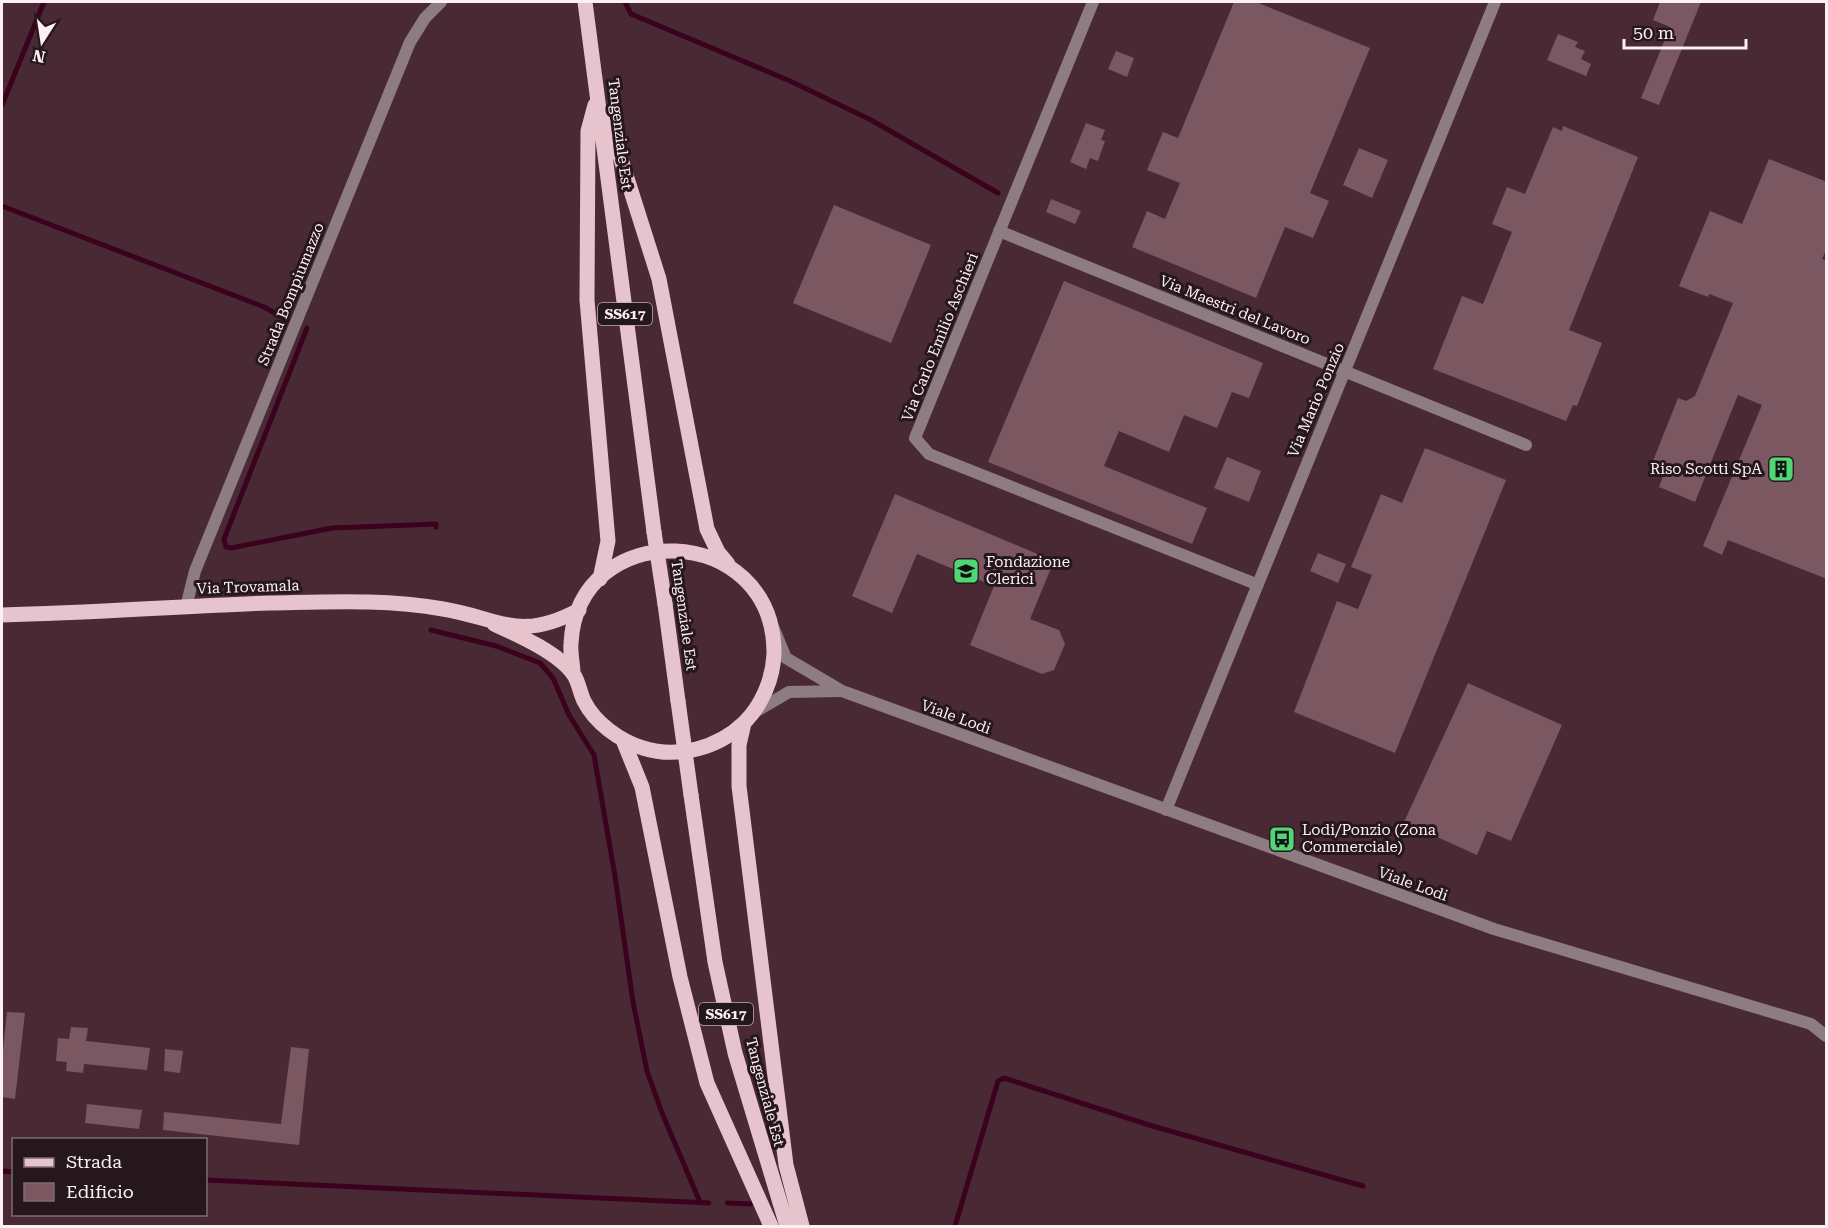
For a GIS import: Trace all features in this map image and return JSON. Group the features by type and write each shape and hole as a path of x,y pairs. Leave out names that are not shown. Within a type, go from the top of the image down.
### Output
{"main road":[{"name":"Tangenziale Est","path":"585,2 654,532 715,962 730,1030 761,1146 787,1227"},
{"path":"597,96 619,153 659,279 707,529 718,552 753,589 768,614 774,639 773,665 767,690 749,718 739,745 739,786 786,1165 802,1227"},
{"path":"597,96 588,131 587,300 608,541 600,579"},
{"path":"733,569 712,557 688,550 665,549 641,554 619,564 600,579 579,610 571,642 573,674 585,702 603,725 623,740 643,748 664,752 686,752 727,737 749,718"},
{"name":"Via Trovamala","path":"2,615 372,600 445,609 494,624 540,646 573,674"},
{"name":"Via Trovamala","path":"494,624 532,628 555,623 579,610"},
{"path":"623,740 642,787 680,977 706,1083 771,1227"}],"street":[{"name":"Strada Bompiumazzo","path":"186,607 195,571 410,42 416,30 441,2"},
{"name":"Via Carlo Emilio Aschieri","path":"1093,2 915,438 929,454 1256,584"},
{"name":"Via Mario Ponzio","path":"1166,810 1256,584 1495,2"},
{"name":"Via Maestri del Lavoro","path":"999,231 1526,445"},
{"name":"Viale Lodi","path":"768,614 786,658 842,691 1494,929 1810,1024 1827,1036"},
{"name":"Viale Lodi","path":"749,718 789,692 842,691"},
{"name":"Viale Lodi","path":"1810,1024 1827,1023"}],"building":[{"path":"1234,2 1256,2 1370,48 1310,193 1329,201 1313,238 1285,227 1256,298 1132,247 1147,211 1165,219 1180,183 1147,170 1163,132 1178,138"},
{"path":"1660,2 1701,2 1659,105 1641,98 1670,27 1653,20"},
{"path":"1558,34 1578,42 1575,47 1585,51 1581,59 1591,64 1586,76 1547,60"},
{"path":"1116,51 1134,58 1127,77 1108,69"},
{"path":"1086,123 1105,130 1101,140 1105,141 1098,161 1090,158 1086,169 1070,162"},
{"path":"1563,126 1638,157 1569,330 1602,343 1577,406 1573,405 1566,421 1433,369 1462,296 1483,304 1512,232 1492,224 1507,187 1525,194 1553,127 1562,131"},
{"path":"1359,148 1388,160 1372,198 1343,185"},
{"path":"1769,159 1827,182 1827,248 1822,259 1827,261 1827,579 1728,540 1722,555 1703,546 1762,405 1738,395 1695,502 1659,487 1663,476 1649,471 1678,398 1686,401 1695,396 1733,303 1679,286 1710,211 1742,224"},
{"path":"1051,199 1081,211 1075,224 1046,212"},
{"path":"834,205 931,245 891,343 793,303"},
{"path":"1064,281 1263,363 1249,398 1232,392 1217,428 1184,415 1169,452 1119,431 1104,466 1207,508 1192,544 988,462"},
{"path":"1425,448 1506,480 1395,753 1294,712 1337,601 1358,609 1372,575 1351,567 1381,494 1402,503"},
{"path":"1227,457 1261,471 1249,502 1214,488"},
{"path":"895,494 1054,561 1030,619 1059,630 1065,644 1054,670 1042,674 970,645 994,586 917,554 892,613 852,596"},
{"path":"1318,553 1346,564 1338,583 1310,571"},
{"path":"1468,683 1562,725 1511,841 1487,831 1477,855 1404,822"},
{"path":"7,1012 25,1013 15,1099 2,1097 2,1059"},
{"path":"71,1027 88,1028 86,1041 150,1048 147,1070 84,1064 83,1073 66,1071 67,1062 56,1061 58,1038 69,1039"},
{"path":"291,1047 309,1049 299,1145 163,1130 164,1112 281,1124"},
{"path":"165,1049 183,1051 180,1073 164,1071"},
{"path":"87,1104 142,1110 139,1129 85,1123"}],"waterway":[{"path":"2,105 44,2"},
{"path":"625,2 631,14 790,81 871,120 998,193"},
{"path":"2,206 264,307 287,320"},
{"path":"307,328 224,539 226,547 231,548 332,528 436,524 436,527"},
{"path":"431,630 496,646 540,663 553,678 569,715 594,755 615,876 633,1002 647,1071 662,1113 700,1202"},
{"path":"955,1226 998,1081 1004,1078 1149,1125 1363,1186"},
{"path":"2,1171 12,1172"},
{"path":"207,1180 709,1203"},
{"path":"727,1203 751,1204"}],"place":[{"name":"Riso Scotti SpA","path":"1781,469"},
{"name":"Fondazione Clerici","path":"966,571"},
{"name":"Lodi/Ponzio (Zona Commerciale)","path":"1282,839"}]}
